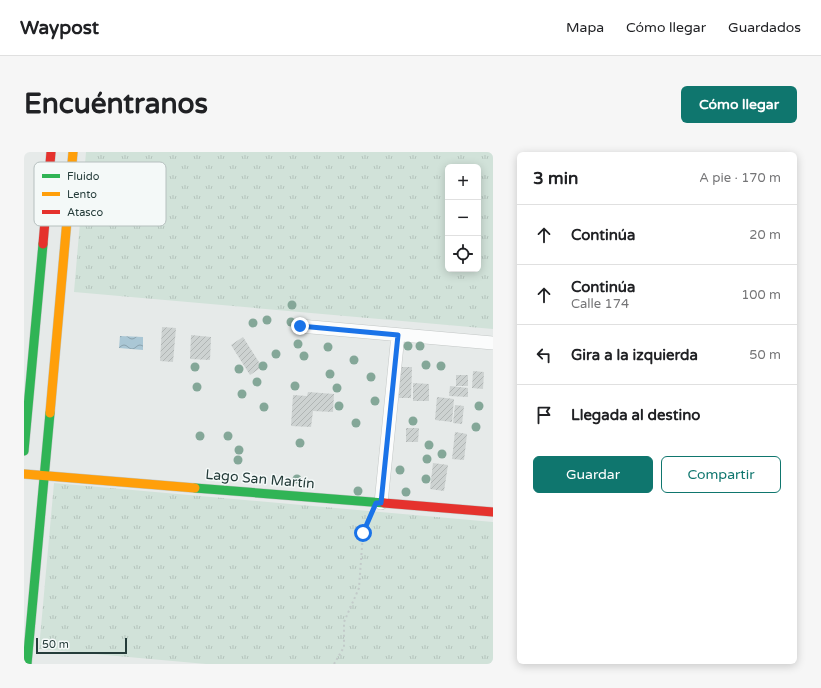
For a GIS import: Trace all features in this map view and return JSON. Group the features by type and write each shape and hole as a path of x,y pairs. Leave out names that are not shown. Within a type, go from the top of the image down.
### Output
{"main road":[{"path":"50,162 51,152"},
{"path":"72,162 73,152"},
{"path":"24,450 44,226"},
{"path":"27,664 66,226"},
{"name":"Lago San Martín","path":"24,474 493,512"}],"street":[{"path":"300,326 493,343"},
{"path":"379,503 398,335"}],"path":[{"path":"334,664 344,647 344,622 359,588 363,533 379,503"}],"green space":[{"path":"86,152 493,152 493,329 74,292 80,226 166,226 166,162 85,162"},
{"path":"54,483 493,522 493,664 206,664 39,649"}],"water":[{"path":"120,336 143,337 143,350 119,348"}],"building":[{"path":"162,327 176,328 173,362 160,361"},
{"path":"191,335 211,337 210,360 190,359"},
{"path":"243,337 262,367 250,375 231,345"},
{"path":"400,367 412,367 411,398 399,398"},
{"path":"473,371 484,372 483,389 472,388"},
{"path":"456,375 468,375 468,386 456,386"},
{"path":"413,383 429,384 429,401 413,401"},
{"path":"450,386 468,388 468,397 449,396"},
{"path":"308,392 334,394 333,412 313,411 311,427 291,426 293,395 307,396"},
{"path":"437,397 454,399 452,422 435,420"},
{"path":"455,405 464,406 462,424 453,423"},
{"path":"406,428 419,428 418,442 406,442"},
{"path":"455,432 467,434 464,460 452,459"},
{"path":"433,463 448,465 444,491 430,489"}],"traffic: fast":[{"path":"24,451 43,244"},
{"path":"27,664 50,413"},
{"path":"195,488 384,503"}],"traffic: slow":[{"path":"72,162 73,152"},
{"path":"50,413 66,226"},
{"path":"24,474 195,488"}],"traffic: jam":[{"path":"50,162 51,152"},
{"path":"43,244 45,226"},
{"path":"384,503 493,512"}],"route":[{"path":"300,326 398,335 381,503 376,503 363,533"}]}
